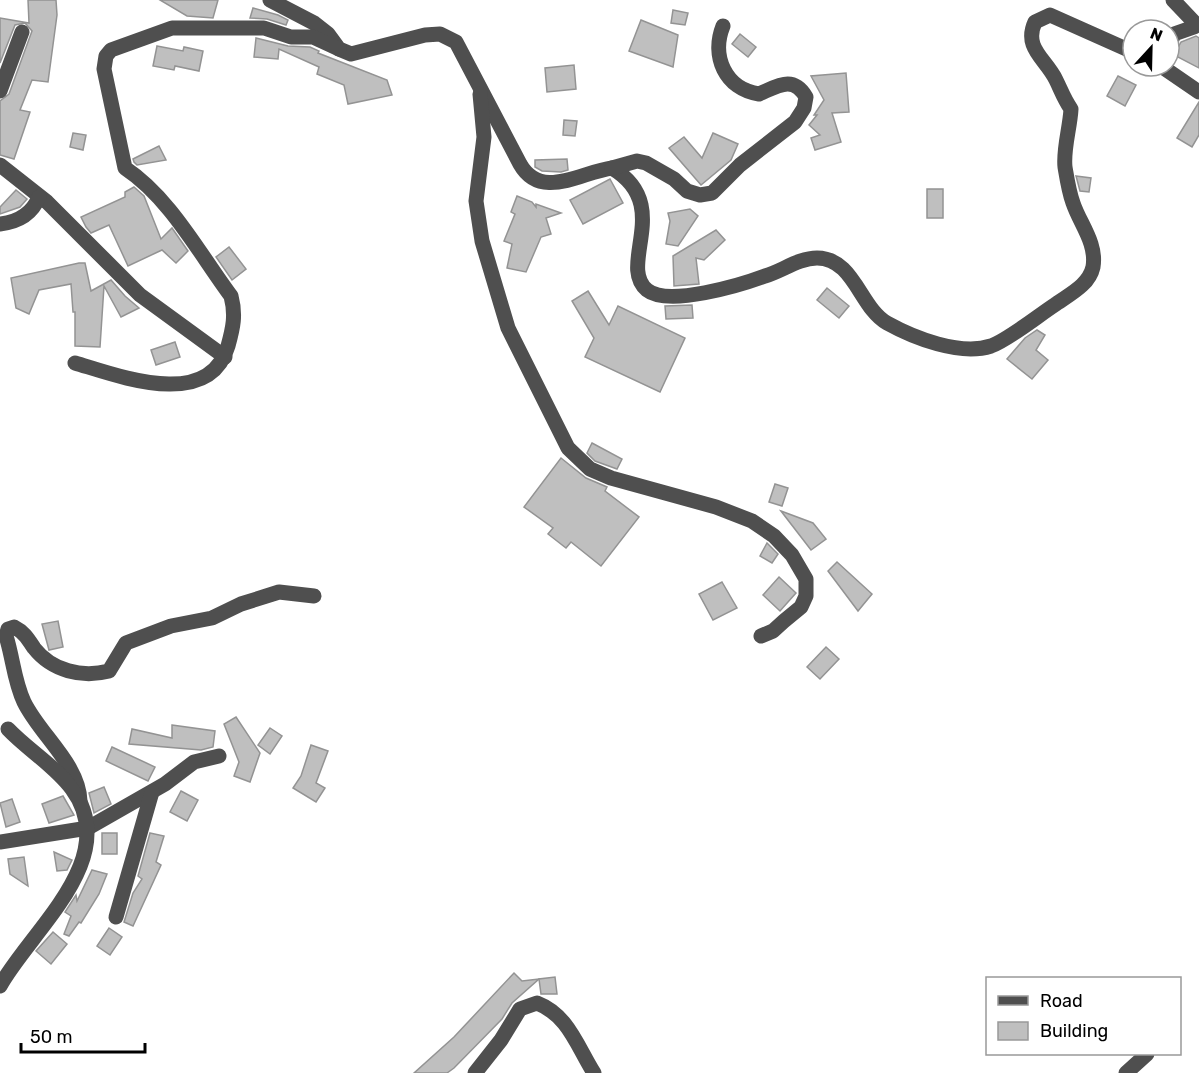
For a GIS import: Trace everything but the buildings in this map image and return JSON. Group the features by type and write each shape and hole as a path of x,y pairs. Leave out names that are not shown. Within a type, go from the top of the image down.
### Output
{"street":[{"path":"270,0 314,23 328,34 339,49"},
{"path":"1173,0 1194,22 1194,27 1181,32"},
{"path":"612,168 623,175 640,197 644,211 639,238 639,274 646,290 656,295 691,295 739,285 817,258 832,263 848,273 862,298 880,319 907,334 933,344 989,347 1080,287 1091,274 1093,265 1092,243 1072,202 1064,154 1071,109 1062,96 1056,79 1034,51 1031,38 1035,22 1050,15 1121,47"},
{"path":"75,363 136,381 174,386 207,376 225,357 235,313 231,296 145,181 125,168 104,69 106,56 111,50 172,28 264,28 291,37 313,37 351,54 425,35 440,34 456,42 520,164 530,178 545,184 559,183 636,161 646,163 674,179 687,191 700,195 712,193 741,165 795,122 804,108 806,97 794,84 784,82 759,94 740,89 730,79 719,60 719,35 723,26"},
{"path":"0,91 22,32"},
{"path":"1179,78 1199,92"},
{"path":"479,85 484,137 476,201 482,241 508,328 568,448 590,469 611,478 716,507 752,521 774,536 792,555 807,579 806,596 801,607 773,631 761,636"},
{"path":"0,165 39,196 140,295 225,357"},
{"path":"0,224 16,221 32,210 39,196"},
{"path":"0,986 78,873 87,844 88,828 80,790 74,775 21,695 6,636 8,629 14,627 21,630 39,653 57,666 69,671 94,675 109,672 126,643 171,626 212,618 242,604 279,592 314,596"},
{"path":"8,729 28,750 65,780 81,801"},
{"path":"0,842 88,828 152,792 194,762 219,756"},
{"path":"116,917 152,792"},
{"path":"475,1073 501,1040 520,1009 537,1003 552,1009 562,1018 594,1073"},
{"path":"1126,1073 1146,1055"}]}
